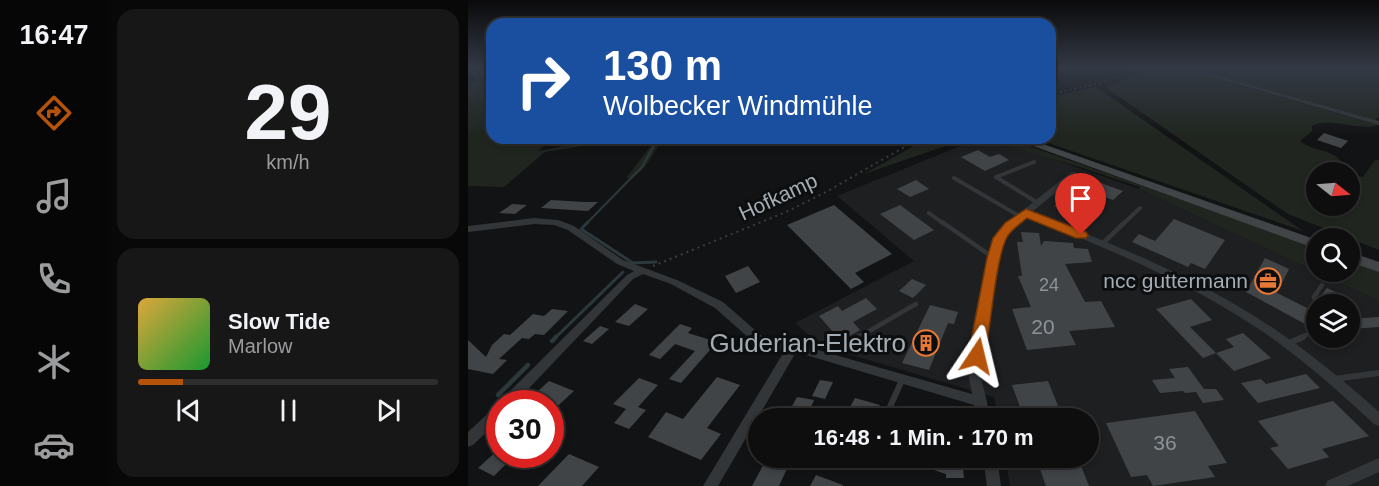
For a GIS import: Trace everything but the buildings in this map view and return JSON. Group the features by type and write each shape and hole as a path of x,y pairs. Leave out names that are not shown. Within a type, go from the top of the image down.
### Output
{"main road":[{"path":"1033,144 1306,241"},
{"path":"1360,260 1379,267"}],"street":[{"path":"1261,90 1379,123"},
{"path":"982,408 975,378 977,356 994,258 1000,238 1010,225 1074,174"},
{"path":"1023,215 1102,244 1176,277 1258,323 1334,379 1379,420"},
{"path":"468,229 534,220 555,222 571,228 620,262 674,282 718,305 761,342 793,347 981,402"},
{"path":"519,390 630,277 642,270"},
{"path":"710,486 793,347"},
{"path":"468,441 486,424"},
{"path":"1332,486 1379,465"},
{"path":"991,468 994,486"}],"lane":[{"path":"1034,162 996,177 1038,203"},
{"path":"954,178 1023,215"},
{"path":"1102,244 1140,208"},
{"path":"929,213 994,258"},
{"path":"1315,294 1322,285"},
{"path":"829,358 838,349 916,304"},
{"path":"1287,344 1306,335"},
{"path":"1334,379 1379,373"},
{"path":"889,408 902,379"}],"path":[{"name":"Hofkamp","path":"642,270 786,212 910,144"}],"shaded area":[{"path":"468,90 486,90 486,144 547,144 538,151 575,144 595,144 545,152 504,187 468,186"},
{"path":"1084,90 1100,90 1303,231 1051,144 1056,144 1056,96"},
{"path":"1109,90 1255,90 1379,125 1362,127 1319,123 1312,126 1312,131 1300,141 1327,152 1341,161 1306,162 1306,216 1360,216 1360,176 1363,177 1375,160 1379,160 1379,250 1360,242 1360,228 1323,228 1288,214"},
{"path":"1266,90 1379,90 1379,117 1375,120"},
{"path":"652,144 659,144 645,167 633,178 626,178"},
{"path":"917,144 951,144 864,174"},
{"path":"965,144 1002,144 1039,154 1139,189 1306,267 1306,282 1338,282 1379,301 1379,486 1010,486 1007,468 1099,468 1099,408 996,408 994,397 821,346 795,323 914,261 837,196"},
{"path":"1000,144 1024,144 1306,244 1306,267 1139,189 1140,187"},
{"path":"1360,264 1379,271 1379,301 1338,282 1360,282"}],"waterway":[{"path":"586,224 642,167 655,144"},
{"path":"586,224 581,229 633,263 656,262"},
{"path":"555,338 623,272"},
{"path":"552,341 555,338"},
{"path":"503,390 528,365"}],"place":[{"name":"ncc guttermann","path":"1268,281"},
{"name":"Guderian-Elektro","path":"926,343"}],"route":[{"path":"977,356 994,258 1000,238 1010,225 1026,213 1081,235"}]}
